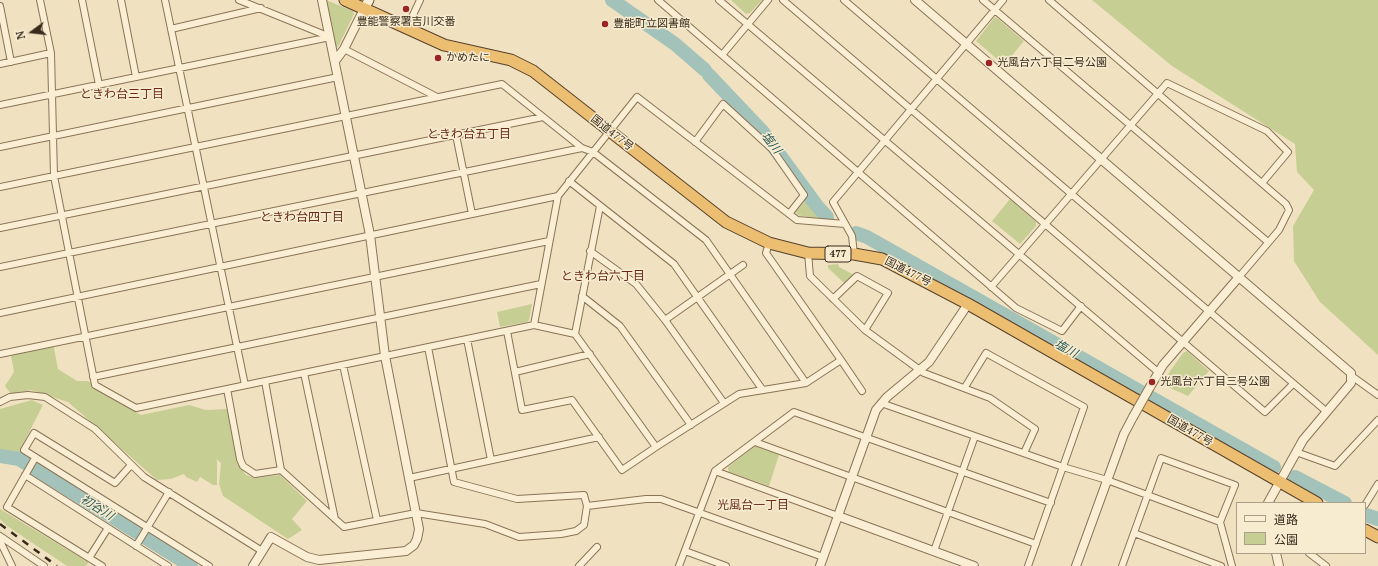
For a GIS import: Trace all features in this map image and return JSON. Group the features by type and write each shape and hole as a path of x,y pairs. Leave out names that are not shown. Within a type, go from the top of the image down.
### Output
{"highway":[{"name":"国道477号","path":"345,0 367,5 407,28 444,45 511,60 533,71 726,222 769,243 808,253 854,254 882,259 968,304 1315,502"},
{"path":"1366,531 1378,537"}],"street":[{"path":"40,0 51,53 54,176 95,385 136,408 534,325 575,334 656,447"},
{"path":"82,0 99,84"},
{"path":"122,0 136,77"},
{"path":"165,0 245,385"},
{"path":"239,0 330,37"},
{"path":"252,566 271,537 317,563 403,552 410,549 417,539 419,529 384,356 370,235 322,0"},
{"path":"407,28 420,0"},
{"path":"658,0 1016,308 1062,331 1081,306"},
{"path":"719,0 1158,372"},
{"path":"722,55 768,0"},
{"path":"784,0 1265,412 1293,384"},
{"path":"844,0 1327,412"},
{"path":"915,0 1348,370 1353,377 1378,395"},
{"path":"983,0 1268,242"},
{"path":"854,254 852,236 833,202 1003,0"},
{"path":"1049,0 1262,183 1286,204 1289,210 1279,230 1158,372 1124,434 1076,566"},
{"path":"335,61 344,49 367,5"},
{"path":"0,6 11,62"},
{"path":"171,29 261,8"},
{"path":"0,105 330,37"},
{"path":"344,49 437,97"},
{"path":"0,64 51,53"},
{"path":"0,148 338,77"},
{"path":"991,287 1167,82 1267,131 1288,152 1262,183"},
{"path":"0,187 502,84 582,148 593,152 706,240 806,383"},
{"path":"534,325 558,196 637,97 797,220 845,224"},
{"path":"695,142 723,104 772,149 804,195 789,214"},
{"path":"0,228 543,117"},
{"path":"456,135 472,214"},
{"path":"0,267 582,148"},
{"path":"569,181 674,264 762,389"},
{"path":"0,313 558,196"},
{"path":"575,334 600,206"},
{"path":"0,354 549,241"},
{"path":"769,243 766,253 862,391"},
{"path":"590,251 636,284 665,320 724,403"},
{"path":"808,253 810,276 865,330 920,370 990,398 1035,429 1024,453"},
{"path":"665,320 743,265"},
{"path":"833,299 857,276 888,293 865,330"},
{"path":"93,376 541,284"},
{"path":"582,296 620,326 691,425"},
{"path":"820,566 876,410 881,403 920,370 936,354 968,304"},
{"path":"507,331 522,410 572,400 622,470 739,394 762,389 806,383 841,360"},
{"path":"468,339 491,460"},
{"path":"265,381 281,470 344,527 416,512 485,524 519,537 561,534 576,530 584,525 588,506 584,495 517,498 454,482 428,347"},
{"path":"965,387 986,353 1084,407 1028,566"},
{"path":"515,372 590,354"},
{"path":"343,365 377,520"},
{"path":"304,373 335,519"},
{"path":"1268,502 1303,440 1350,385 1353,377"},
{"path":"227,389 240,459 243,466 255,474 281,470"},
{"path":"0,402 10,397 28,395 45,397 95,429 144,476 262,551"},
{"path":"881,403 1063,467 1107,480 1220,522"},
{"path":"679,566 715,472 794,412 1050,503"},
{"path":"1296,452 1335,466 1378,420"},
{"path":"131,464 115,484 34,433 24,450 209,566"},
{"path":"934,551 975,436"},
{"path":"409,478 599,437"},
{"path":"755,442 1036,544"},
{"path":"35,458 7,507 102,566"},
{"path":"1122,566 1161,458 1235,485 1220,522 1232,566"},
{"path":"715,472 974,566"},
{"path":"25,475 168,566"},
{"path":"1366,502 1378,484"},
{"path":"136,545 169,492"},
{"path":"588,506 646,499 660,499 823,557"},
{"path":"89,558 108,528"},
{"path":"1134,533 1221,566"},
{"path":"0,536 44,566"},
{"path":"0,541 12,566"},
{"path":"579,566 597,547"},
{"path":"685,551 726,566"},
{"path":"1276,554 1279,566"},
{"path":"1310,554 1326,566"}],"green space":[{"path":"326,0 353,11 354,14 338,47 333,45 324,3"},
{"path":"731,0 762,0 750,13 746,14"},
{"path":"1092,0 1378,0 1378,355 1320,302 1294,261 1293,226 1314,190 1297,172 1295,144 1172,66"},
{"path":"996,17 1024,41 1004,65 976,41"},
{"path":"809,195 825,217 825,220 797,215 796,212"},
{"path":"1010,199 1036,222 1036,226 1020,244 992,221"},
{"path":"838,264 839,267 854,275 845,284 828,268 828,265"},
{"path":"532,304 529,320 527,322 500,327 497,312"},
{"path":"53,343 58,369 77,381 88,381 141,415 189,405 206,410 227,409 237,462 246,475 255,478 280,475 307,501 292,519 302,530 288,539 223,496 219,484 221,463 216,459 217,485 213,485 200,477 197,482 186,477 184,474 171,479 157,480 68,402 31,390 11,394 5,386 14,372 11,356"},
{"path":"1187,351 1209,371 1188,396 1161,384 1183,353"},
{"path":"32,400 43,405 21,448 26,457 17,464 6,458 0,458 0,409"},
{"path":"755,446 779,455 769,486 729,472 728,467"},
{"path":"0,509 88,563 86,566 67,566 7,526 0,519"}],"waterway":[{"name":"塩川","path":"612,0 675,44 705,70"},
{"name":"塩川","path":"709,75 762,131 817,206 827,217"},
{"name":"塩川","path":"856,233 867,237 1274,467"},
{"name":"初谷川","path":"0,456 19,459 191,566"},
{"name":"塩川","path":"1295,477 1343,502"},
{"name":"塩川","path":"1366,515 1378,519"}],"railway":[{"path":"0,524 57,566"}],"place":[{"name":"豊能警察署吉川交番","path":"406,9"},
{"name":"豊能町立図書館","path":"605,24"},
{"name":"かめたに","path":"438,58"},
{"name":"光風台六丁目二号公園","path":"989,63"},
{"name":"光風台六丁目三号公園","path":"1152,382"}],"district":[{"name":"ときわ台三丁目","path":"122,95"},
{"name":"ときわ台五丁目","path":"469,135"},
{"name":"ときわ台四丁目","path":"302,218"},
{"name":"ときわ台六丁目","path":"603,277"},
{"name":"光風台一丁目","path":"753,506"}]}
